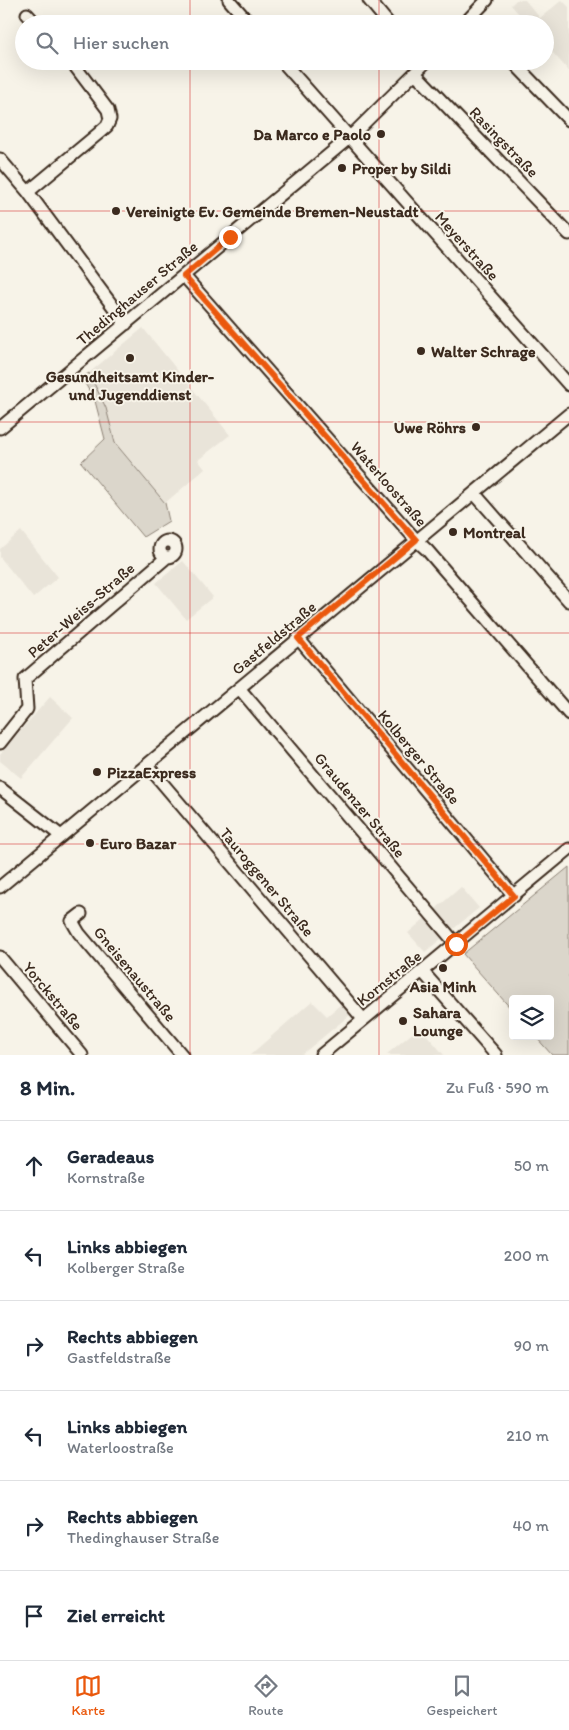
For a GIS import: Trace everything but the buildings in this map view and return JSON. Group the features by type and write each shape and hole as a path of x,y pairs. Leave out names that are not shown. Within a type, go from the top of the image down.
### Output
{"street":[{"path":"229,0 242,15"},
{"path":"369,0 382,15"},
{"path":"475,15 487,0"},
{"path":"28,192 107,126 110,119 105,106 78,70"},
{"name":"Meyerstraße","path":"290,70 569,385"},
{"name":"Thedinghauser Straße","path":"0,428 349,138 417,70"},
{"path":"521,70 569,120"},
{"name":"Rasingstraße","path":"415,73 569,234"},
{"path":"0,160 28,192 126,324"},
{"name":"Waterloostraße","path":"184,276 416,540 434,557 569,714"},
{"name":"Gastfeldstraße","path":"0,887 569,414"},
{"path":"474,493 569,602"},
{"name":"Peter-Weiss-Straße","path":"0,743 27,709 25,679 167,557"},
{"name":"Kolberger Straße","path":"298,638 514,896"},
{"name":"Graudenzer Straße","path":"239,688 456,944"},
{"name":"Tauroggener Straße","path":"147,765 363,1019"},
{"path":"0,788 62,836"},
{"name":"Kornstraße","path":"321,1055 569,849"},
{"name":"Gneisenaustraße","path":"81,914 72,921 79,933 182,1055"},
{"name":"Yorckstraße","path":"0,957 82,1055"},
{"path":"422,971 496,1055"}],"shaded area":[{"path":"516,0 525,0 538,15 520,15 511,5"},
{"path":"562,0 569,7 569,71 554,54 554,15 544,15"},
{"path":"143,328 230,435 198,460 205,469 165,503 115,443 106,408 89,373"},
{"path":"89,373 106,408 115,443 165,503 169,521 143,537 81,462 105,439 95,401 82,378"},
{"path":"21,531 58,577 33,598 0,557 0,549"},
{"path":"183,561 213,597 186,619 156,583"},
{"path":"50,697 73,718 21,778 0,761 0,754"},
{"path":"569,867 569,1055 552,1055 539,1040 554,1040 554,995 509,995 509,1006 463,954"},
{"path":"461,887 479,908 425,952 408,933"},
{"path":"312,1001 327,1016 341,1004 350,1015 301,1055 250,1055"},
{"path":"420,1027 444,1055 387,1054"}],"place":[{"name":"Da Marco e Paolo","path":"381,134"},
{"name":"Proper by Sildi","path":"342,168"},
{"name":"Vereinigte Ev. Gemeinde Bremen-Neustadt","path":"116,211"},
{"name":"Walter Schrage","path":"421,351"},
{"name":"Gesundheitsamt Kinder- und Jugenddienst","path":"130,358"},
{"name":"Uwe Röhrs","path":"476,427"},
{"name":"Montreal","path":"453,532"},
{"name":"PizzaExpress","path":"97,772"},
{"name":"Euro Bazar","path":"90,843"},
{"name":"Asia Minh","path":"443,968"},
{"name":"Sahara Lounge","path":"403,1021"}],"route":[{"path":"230,237 184,276 416,540 298,638 514,896 456,944"}]}
